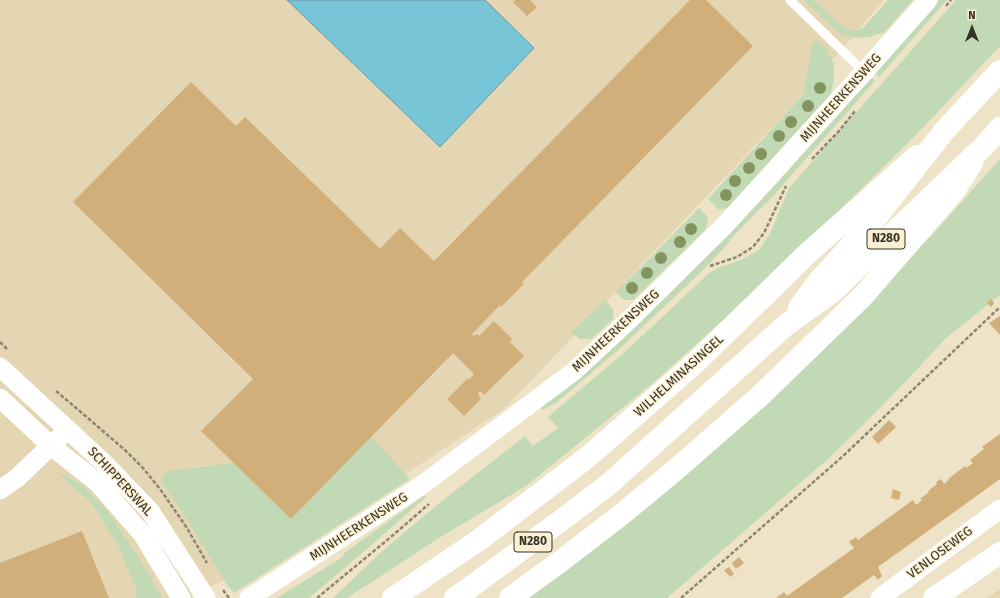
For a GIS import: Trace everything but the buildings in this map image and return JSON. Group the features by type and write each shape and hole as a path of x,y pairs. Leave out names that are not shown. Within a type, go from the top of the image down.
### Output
{"main road":[{"name":"WILHELMINASINGEL","path":"786,325 818,282 875,219 945,130 1000,71"},
{"name":"WILHELMINASINGEL","path":"455,598 609,484 786,325 832,292 982,148 1000,128"},
{"name":"WILHELMINASINGEL","path":"393,598 478,540 589,456 694,364 808,252 945,130"},
{"name":"WILHELMINASINGEL","path":"510,598 622,514 673,472 760,396 863,296 955,190 982,148"},
{"path":"934,598 1000,553"}],"street":[{"name":"MIJNHEERKENSWEG","path":"249,598 422,485 574,372 724,226 928,0"},
{"name":"SCHIPPERSWAL","path":"0,367 104,463 150,512 206,598"},
{"name":"SCHIPPERSWAL","path":"0,398 50,445 98,483 143,535 181,598"},
{"path":"0,490 17,478 50,445 68,430"},
{"name":"VENLOSEWEG","path":"880,598 1000,509"}],"lane":[{"path":"790,0 864,72"}],"path":[{"path":"707,267 737,256 752,247 764,233 787,186"},
{"path":"681,598 842,456 1000,308"},
{"name":"MIJNHEERKENSWEG","path":"317,598 433,501"}],"shaded area":[{"path":"0,0 287,0 440,147 534,48 485,0 884,0 803,95 504,409 304,541 187,598 0,598"},
{"path":"1000,589 1000,598 986,598"}],"green space":[{"path":"804,0 814,0 838,23 853,31 863,28 888,0 913,0 885,32 869,37 856,38 843,35"},
{"path":"939,0 947,0 879,77 874,73"},
{"path":"956,0 1000,0 1000,46 915,136 780,269 654,382 526,486 439,538 347,598 333,598 379,554 442,501 525,436 533,446 558,428 548,417 625,352 708,274 718,268 741,260 759,250 770,234 789,188"},
{"path":"817,40 827,49 834,65 834,78 831,95 730,208 718,209 708,199 803,95 813,43"},
{"path":"871,77 875,81 773,196 734,235 725,247 699,274 617,351 556,403 542,410 540,407 616,342 670,293 772,189"},
{"path":"1000,159 1000,295 946,338 909,378 829,458 667,598 519,598 789,382 933,234"},
{"path":"699,208 708,217 706,229 633,300 624,300 615,292 629,279"},
{"path":"606,300 613,310 613,319 591,339 580,339 571,332"},
{"path":"371,437 410,479 234,593 227,585 182,511 160,480 168,471 234,463"},
{"path":"55,471 80,483 107,511 139,558 162,598 135,598 137,591 119,547 91,502"},
{"path":"425,495 426,497 309,598 277,598 344,556 343,554"}],"water":[{"path":"287,0 485,0 534,48 440,147"}]}
